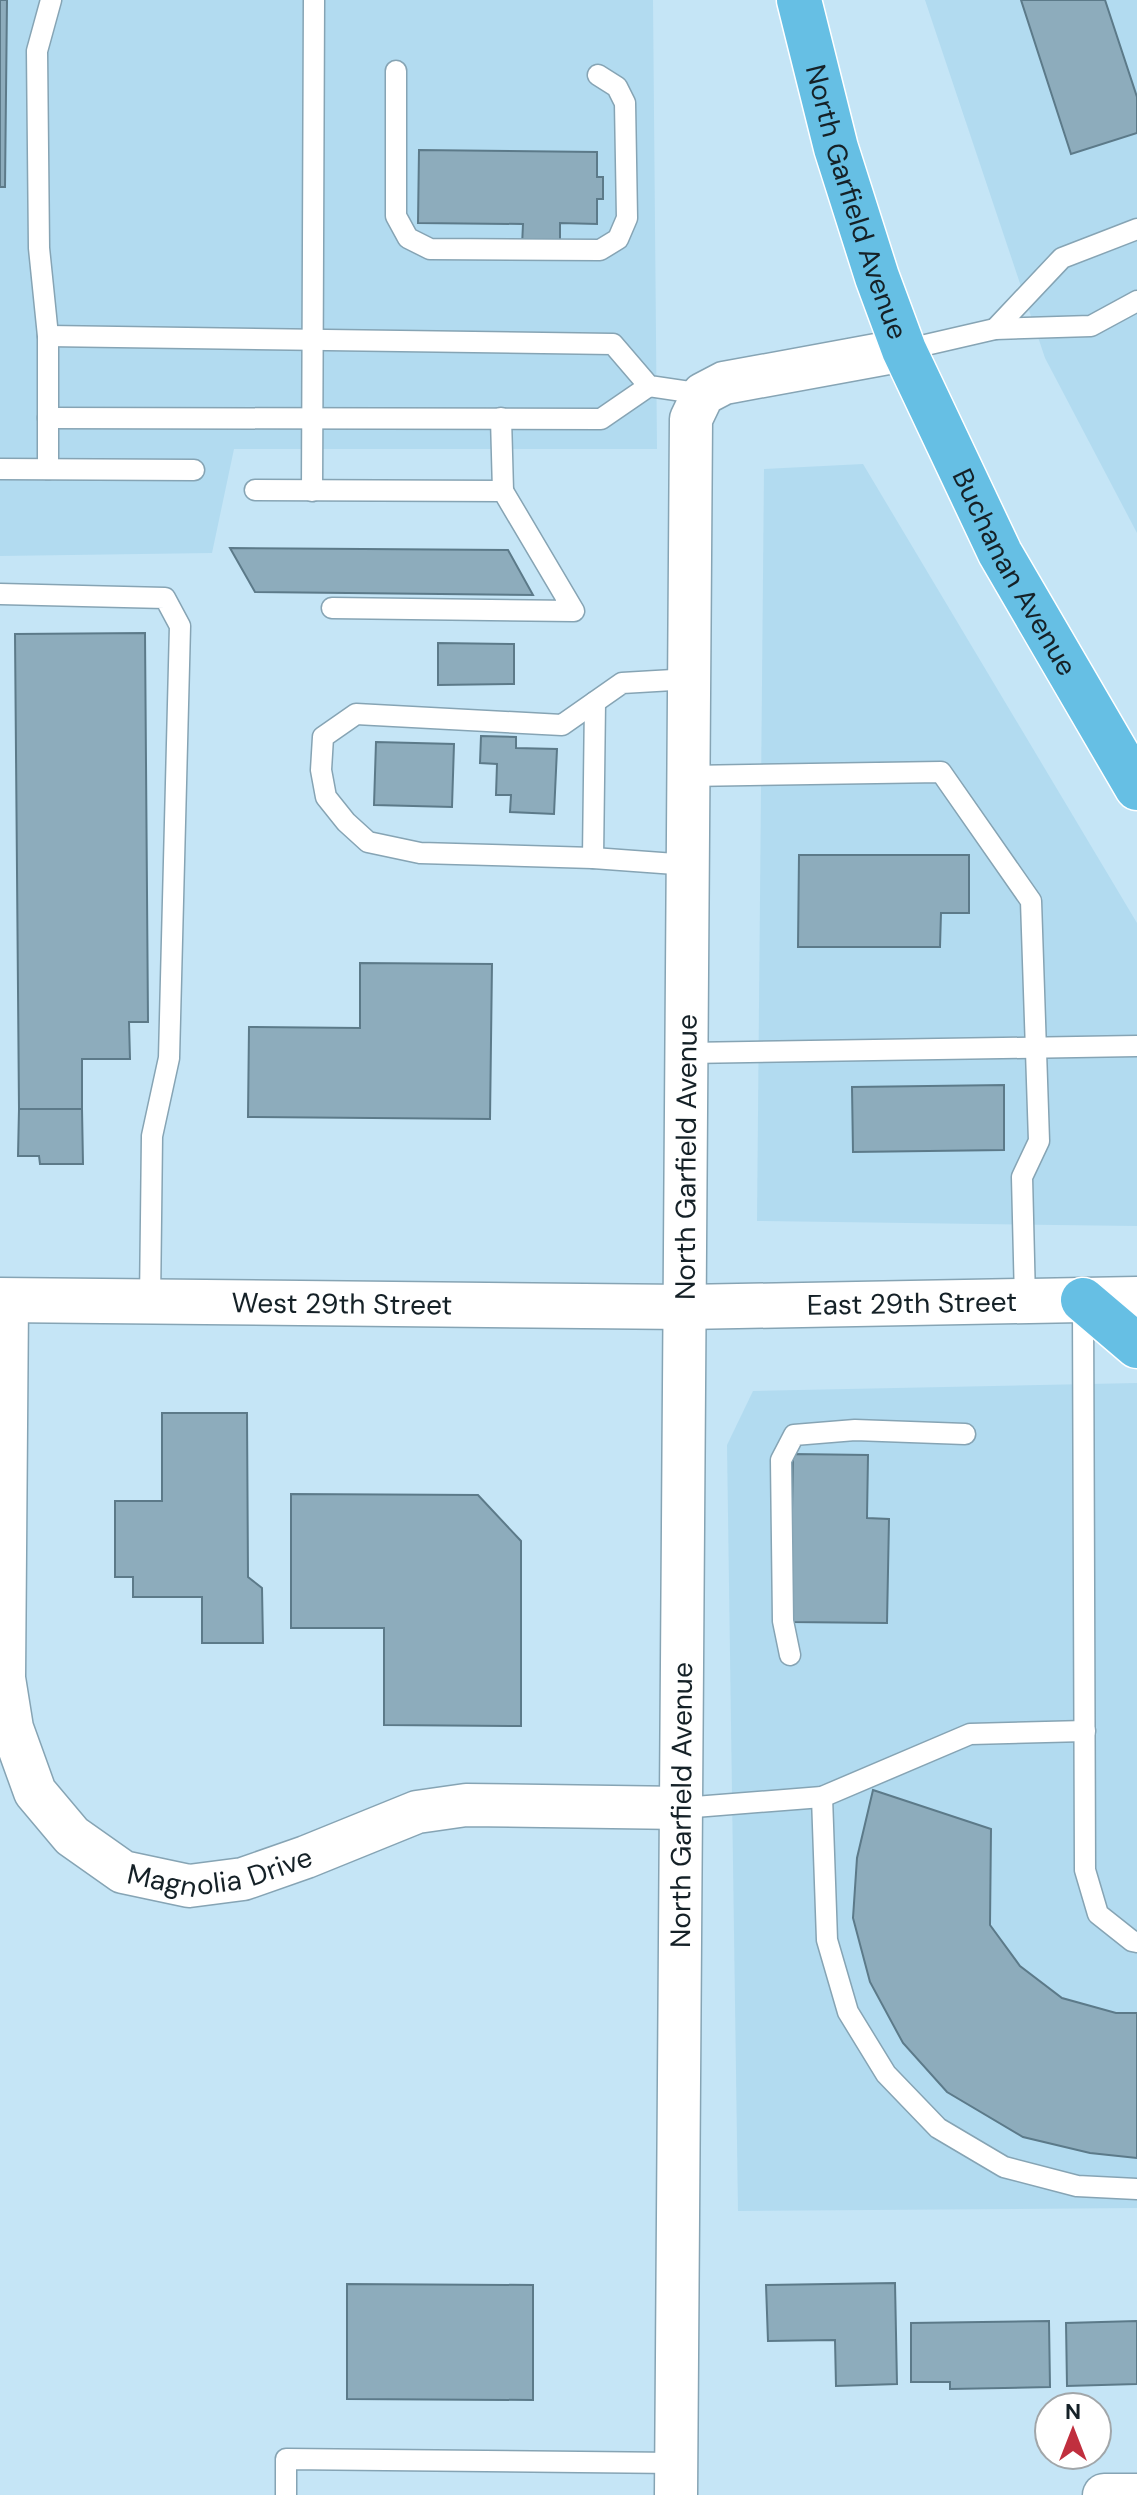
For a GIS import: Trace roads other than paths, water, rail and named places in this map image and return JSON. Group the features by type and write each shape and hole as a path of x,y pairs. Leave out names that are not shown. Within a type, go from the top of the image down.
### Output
{"highway":[{"name":"North Garfield Avenue","path":"799,0 836,148 904,350"},
{"name":"Buchanan Avenue","path":"904,350 1000,553 1137,788"},
{"path":"1083,1300 1137,1346"}],"main road":[{"name":"East 29th Street","path":"685,1307 1137,1299"},
{"name":"West 29th Street","path":"3,1300 685,1307"}],"street":[{"name":"North Garfield Avenue","path":"676,2479 691,419 703,394 724,383 904,350"},
{"name":"Magnolia Drive","path":"3,1300 4,1678 12,1728 35,1792 72,1836 123,1872 189,1886 243,1879 417,1812 466,1805 682,1808"},
{"path":"1104,2495 1137,2495"}],"lane":[{"path":"48,469 48,336 39,248 37,51 51,0"},
{"path":"312,491 314,0"},
{"path":"396,71 396,216 408,238 430,249 600,250 618,239 627,218 625,103 617,87 598,75"},
{"path":"995,329 1062,258 1137,229"},
{"path":"904,350 995,329 1091,326 1137,301"},
{"path":"48,336 613,344 649,386 703,394"},
{"path":"48,418 601,419 649,386"},
{"path":"332,608 574,611 503,491 501,418"},
{"path":"0,469 194,470"},
{"path":"255,490 503,491"},
{"path":"0,594 165,598 180,626 169,1058 152,1136 150,1302"},
{"path":"689,865 593,858 420,853 368,842 346,822 326,797 321,770 323,737 356,714 562,725 622,683 690,679"},
{"path":"593,858 595,702"},
{"path":"689,776 941,772 1031,901 1039,1141 1022,1177 1025,1300"},
{"path":"688,1053 1137,1046"},
{"path":"1083,1300 1085,1870 1098,1914 1137,1942"},
{"path":"790,1655 783,1621 781,1460 794,1435 855,1430 965,1434"},
{"path":"682,1808 822,1797 970,1734 1085,1731"},
{"path":"822,1797 827,1940 848,2012 886,2074 938,2128 1004,2167 1077,2186 1137,2189"},
{"path":"286,2495 286,2459 676,2479"}]}
